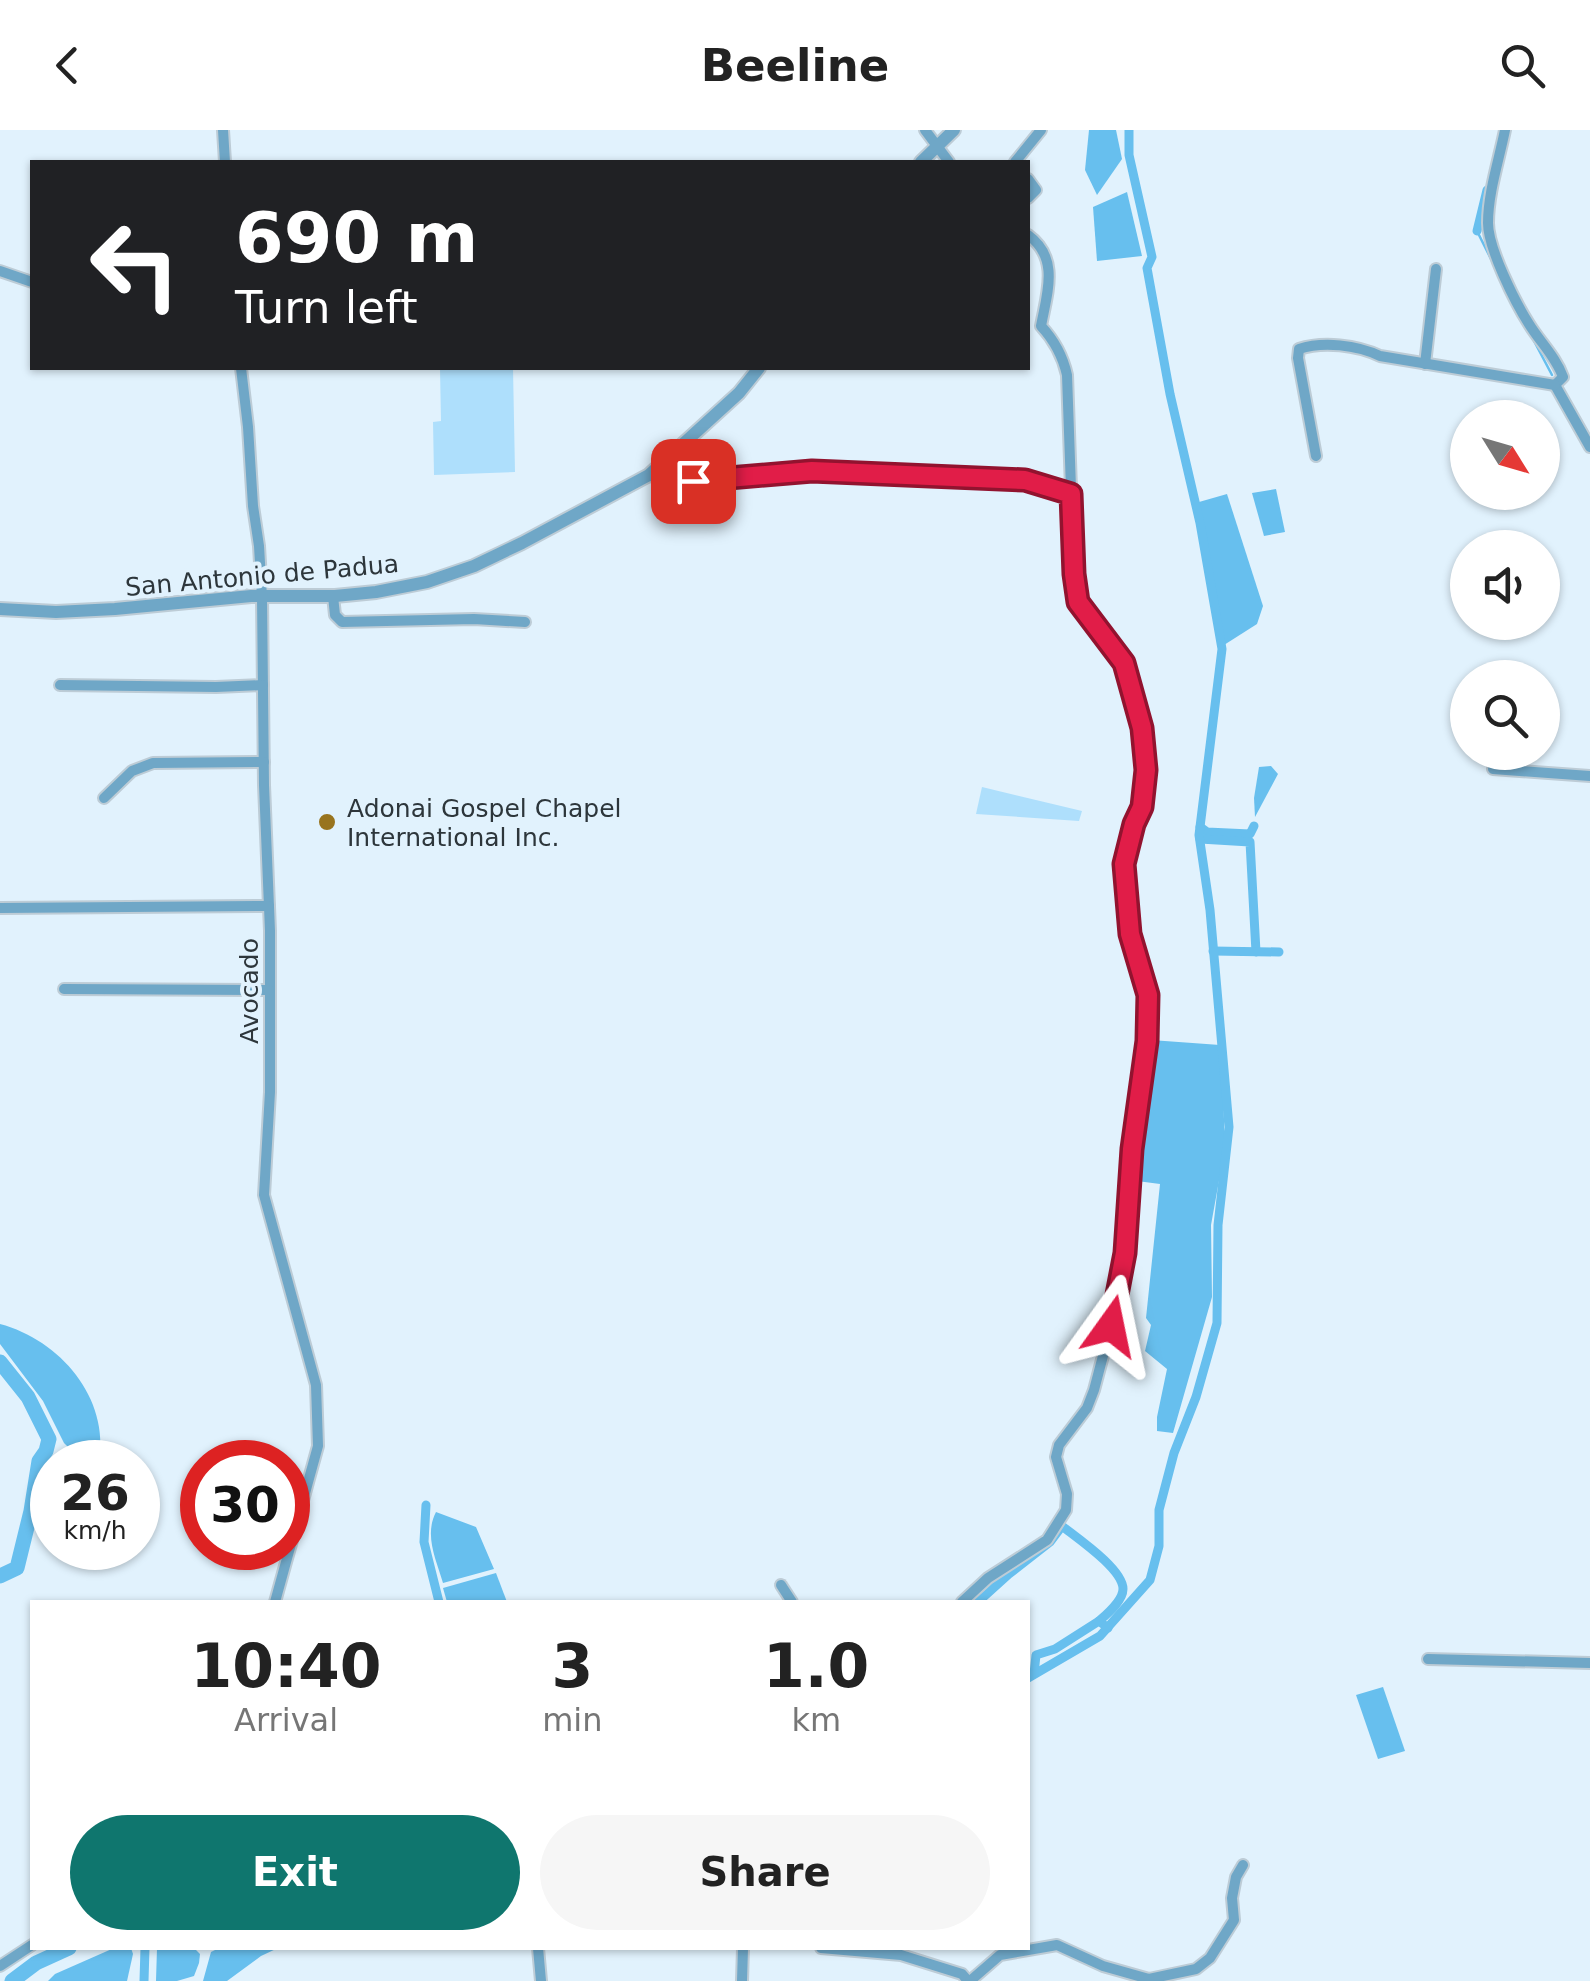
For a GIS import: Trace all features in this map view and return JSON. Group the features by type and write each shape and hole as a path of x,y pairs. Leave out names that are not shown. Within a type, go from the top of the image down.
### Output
{"street":[{"path":"223,130 226,160"},
{"path":"925,130 947,160"},
{"path":"923,160 954,130"},
{"path":"1018,160 1041,130"},
{"path":"1505,130 1488,228 1504,277 1564,376 1555,385"},
{"path":"964,1600 988,1578 1047,1540 1066,1510 1068,1494 1056,1457 1058,1446 1087,1408 1094,1390 1119,1294 1132,1149 1147,1041 1148,995 1130,934 1124,864 1142,807 1146,770 1142,728 1124,663 1078,602 1067,375 1063,359 1041,326 1049,286 1047,258 1039,243 1030,236"},
{"path":"1424,364 1436,269"},
{"path":"0,271 30,281"},
{"path":"1316,456 1298,358 1300,350 1313,344 1364,349 1380,356 1555,385"},
{"name":"Avocado","path":"241,370 262,596 270,1092 264,1195 316,1384 318,1446 277,1600"},
{"name":"San Antonio de Padua","path":"0,609 56,612 262,596 332,596 427,582 474,566 649,475 739,393 757,370"},
{"path":"1555,385 1590,447"},
{"path":"649,475 664,482 812,471 1025,480 1071,494"},
{"path":"332,596 335,615 342,622 525,622"},
{"path":"60,685 262,685"},
{"path":"104,798 132,771 153,763 264,762"},
{"path":"1518,770 1590,776"},
{"path":"0,908 269,906"},
{"path":"64,989 269,990"},
{"path":"781,1585 791,1600"},
{"path":"1428,1659 1590,1663"},
{"path":"1030,1950 1057,1945 1104,1966 1149,1979 1196,1969 1210,1958 1234,1920 1232,1898 1243,1865"},
{"path":"0,1966 30,1946"},
{"path":"538,1950 541,1981"},
{"path":"742,1981 743,1950"},
{"path":"844,1950 901,1955 962,1974 969,1981 1000,1955 1028,1950"}],"shaded area":[{"path":"1089,130 1116,130 1122,159 1097,195 1085,170"},
{"path":"1127,192 1142,256 1097,261 1093,207"},
{"path":"440,370 513,370 515,472 434,475 433,422 441,421"},
{"path":"1276,489 1285,532 1264,536 1252,493"},
{"path":"1227,494 1263,606 1257,624 1224,645 1199,502"},
{"path":"1271,766 1278,774 1255,817 1259,767"},
{"path":"982,787 1082,811 1079,821 976,814"},
{"path":"1151,1040 1220,1045 1224,1153 1211,1225 1212,1297 1173,1433 1157,1431 1167,1369 1145,1351 1151,1325 1146,1318 1160,1184 1137,1181"},
{"path":"0,1324 42,1343 61,1358 88,1394 97,1416 100,1440 62,1440 43,1401 0,1344"},
{"path":"436,1512 476,1527 494,1569 443,1583 431,1538"},
{"path":"496,1573 506,1600 446,1600 443,1588"},
{"path":"1383,1687 1405,1751 1378,1759 1356,1695"},
{"path":"109,1950 132,1950 133,1954 127,1981 48,1981 55,1974"},
{"path":"157,1950 196,1950 200,1954 194,1976 156,1981"},
{"path":"274,1950 227,1981 203,1981 211,1952"}],"waterway":[{"path":"1030,1677 1100,1636 1150,1580 1159,1546 1159,1510 1217,1323 1218,1225 1229,1127 1210,910 1199,835 1222,649 1147,268 1152,257 1129,155 1129,130"},
{"path":"1477,231 1487,190"},
{"path":"1477,231 1492,261"},
{"path":"1533,339 1552,375"},
{"path":"1200,827 1207,832 1250,834 1254,826"},
{"path":"1200,839 1250,842 1256,952"},
{"path":"1213,951 1279,952"},
{"path":"0,1362 28,1397 49,1439 39,1461 17,1568 0,1576"},
{"path":"426,1505 424,1542 438,1600"},
{"path":"980,1600 1050,1542 1062,1526 1098,1555 1121,1581 1120,1598 1099,1621 1108,1628"},
{"path":"1034,1674 1036,1655 1055,1649 1099,1621"},
{"path":"12,1981 36,1963 65,1950"},
{"path":"144,1981 145,1950"}],"place":[{"name":"Adonai Gospel Chapel International Inc.","path":"327,822"}],"route":[{"path":"693,481 812,471 1025,480 1071,494 1078,602 1124,663 1142,728 1146,770 1142,807 1124,864 1130,934 1148,995 1147,1041 1132,1149 1125,1253 1111,1326"}]}
